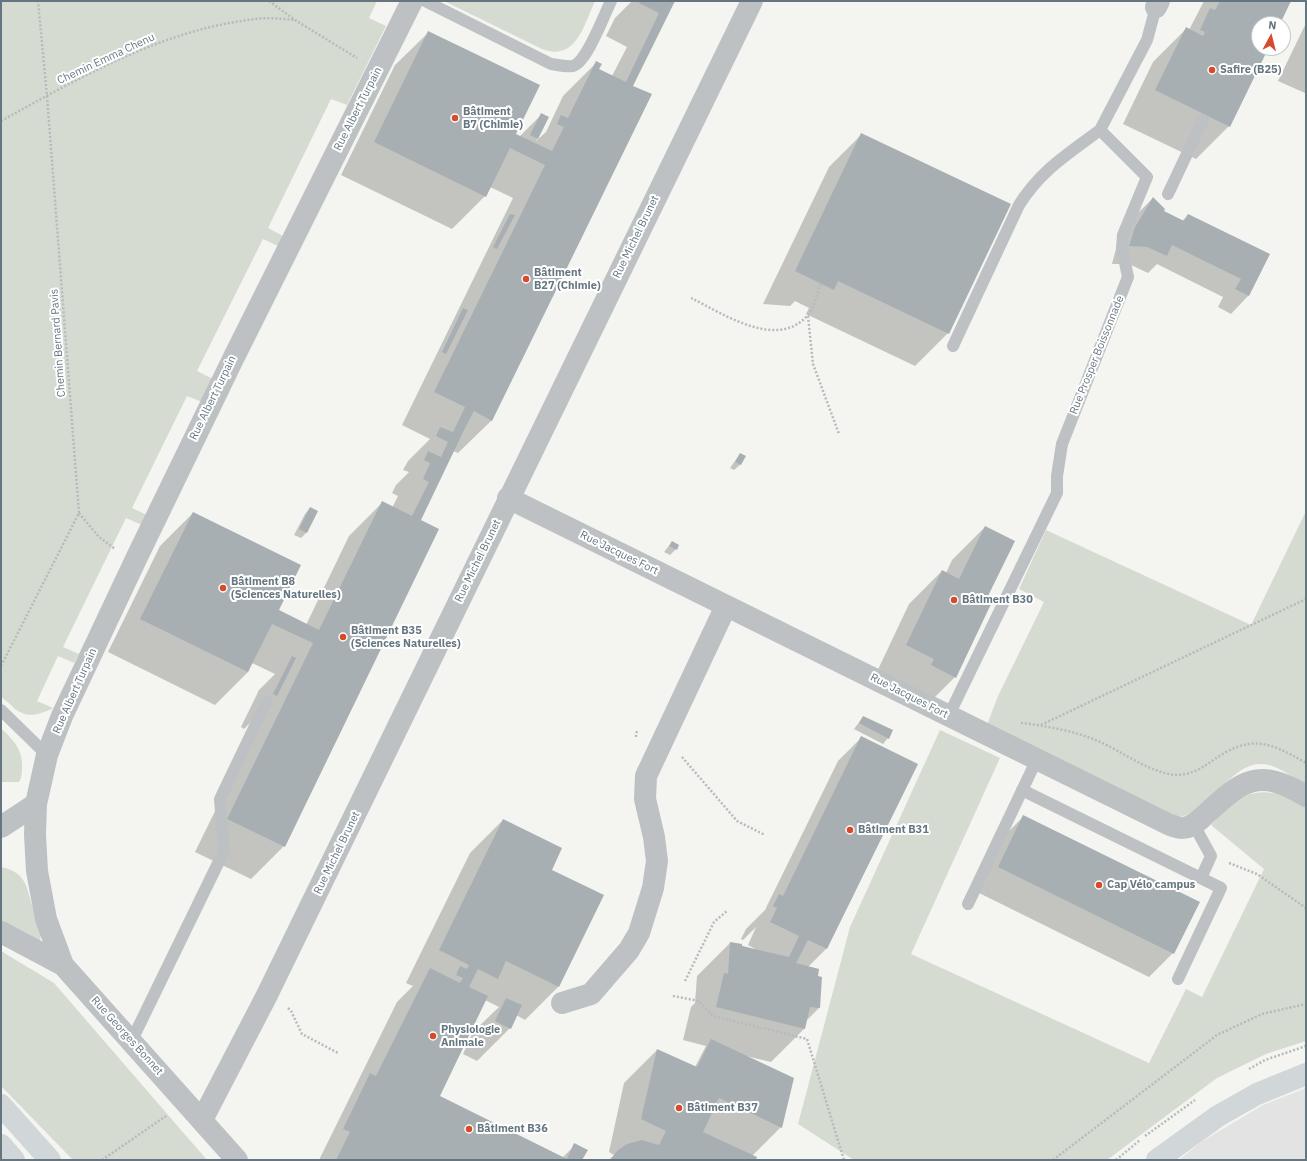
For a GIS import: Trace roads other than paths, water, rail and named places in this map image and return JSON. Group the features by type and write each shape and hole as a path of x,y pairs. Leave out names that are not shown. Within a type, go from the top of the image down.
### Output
{"street":[{"name":"Rue Albert Turpain","path":"63,965 46,919 37,871 35,835 36,804 47,755 62,716 232,359 412,1"},
{"name":"Rue Michel Brunet","path":"202,1120 266,997 508,498 752,1"},
{"name":"Rue Jacques Fort","path":"508,498 1170,825 1182,828 1194,825"},
{"path":"562,1003 591,994 629,950 639,933 653,888 657,861 654,837 645,799 646,776 726,606"},
{"path":"1194,825 1230,792 1253,780 1268,780 1290,786 1306,796"},
{"path":"1,827 36,804"},
{"name":"Rue Georges Bonnet","path":"1,932 63,965 132,1040 237,1160"},
{"path":"1157,1160 1218,1116 1257,1094 1306,1074"},
{"path":"1,1105 50,1160"},
{"path":"1,1144 14,1160"}],"lane":[{"path":"425,1 551,64 574,66 583,58 611,1"},
{"path":"953,346 1019,205 1031,186 1048,169 1100,130 1146,40 1158,4"},
{"path":"1168,194 1203,120"},
{"name":"Rue Prosper Boissonnade","path":"949,715 1057,493 1059,461 1063,439 1128,277 1122,248 1124,235 1147,178 1100,130"},
{"path":"132,1040 224,851 220,799 267,701"},
{"path":"1,710 47,755"},
{"path":"968,904 1037,759"},
{"path":"1022,790 1221,888 1178,978"},
{"path":"1194,825 1210,856 1201,878"}],"place":[{"name":"Safire (B25)","path":"1212,70"},
{"name":"Bâtiment B7 (Chimie)","path":"455,118"},
{"name":"Bâtiment B27 (Chimie)","path":"526,279"},
{"name":"Bâtiment B8 (Sciences Naturelles)","path":"223,588"},
{"name":"Bâtiment B30","path":"954,600"},
{"name":"Bâtiment B35 (Sciences Naturelles)","path":"343,637"},
{"name":"Bâtiment B31","path":"850,830"},
{"name":"Cap Vélo campus","path":"1099,885"},
{"name":"Physiologie Animale","path":"433,1036"},
{"name":"Bâtiment B37","path":"679,1108"},
{"name":"Bâtiment B36","path":"469,1129"}]}
